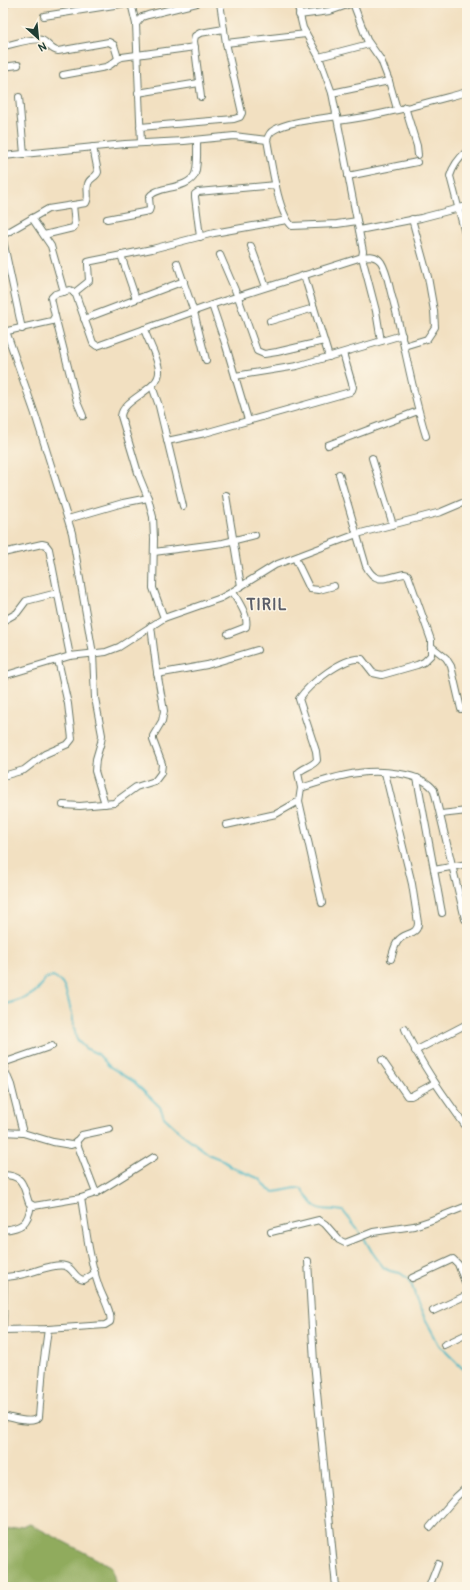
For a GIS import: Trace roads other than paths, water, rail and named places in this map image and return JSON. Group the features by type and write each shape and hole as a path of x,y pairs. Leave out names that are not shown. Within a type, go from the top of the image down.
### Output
{"street":[{"path":"3,4 7,3"},
{"path":"136,24 142,17 197,3"},
{"path":"140,126 240,118 242,112 226,43 220,3"},
{"path":"297,3 303,28 319,57 332,93 363,251 362,257 376,311 381,341"},
{"path":"299,15 330,11 353,3 369,44 381,60 397,109"},
{"path":"44,16 130,4 136,24 136,54 141,143"},
{"path":"201,97 195,36 200,33 224,29"},
{"path":"226,43 306,34"},
{"path":"3,46 39,39 46,43 54,51 58,51 109,42 114,45 118,58"},
{"path":"319,57 369,44"},
{"path":"63,75 110,66 118,58 136,54 195,47"},
{"path":"3,67 18,66"},
{"path":"332,93 389,81"},
{"path":"138,93 199,83"},
{"path":"357,221 337,224 292,226 287,220 276,185 268,140 268,135 272,130 300,122 337,118 355,119 467,92"},
{"path":"19,97 24,154"},
{"path":"348,176 418,158 417,146 406,107"},
{"path":"3,156 92,147 234,136 268,140"},
{"path":"107,219 149,211 149,198 153,194 181,185 192,179 196,171 197,140"},
{"path":"3,235 48,209 82,204 87,201 87,185 89,181 97,175 98,169 92,147"},
{"path":"467,151 462,155 452,169 450,176 467,241"},
{"path":"200,237 195,197 198,192 276,185"},
{"path":"44,234 72,228 74,225 73,205"},
{"path":"359,230 467,206"},
{"path":"32,218 51,246 64,292"},
{"path":"404,346 427,339 435,327 434,311 428,277 412,219"},
{"path":"74,293 89,281 88,262 200,237 287,220"},
{"path":"3,240 22,329"},
{"path":"251,246 266,287"},
{"path":"121,255 136,299"},
{"path":"220,255 238,296 255,348 261,354 277,352 324,341"},
{"path":"83,416 77,402 55,316 51,298 55,294 70,290 74,293 93,344 97,346 238,296 362,257 372,256 381,262 385,272 402,335 418,411 426,436"},
{"path":"177,263 194,312 206,360"},
{"path":"304,275 329,357"},
{"path":"84,319 184,281"},
{"path":"212,305 248,420"},
{"path":"270,321 314,308"},
{"path":"55,316 49,322 5,332 35,414 72,532 93,654 95,698 102,735 96,759 95,771 106,804"},
{"path":"144,329 159,371 158,376 152,386 125,407 121,416 139,476 148,498 152,517 154,588 164,618"},
{"path":"235,376 297,366 402,335"},
{"path":"167,441 204,433 350,392 352,387 343,353"},
{"path":"152,386 159,406 182,506"},
{"path":"328,445 418,411"},
{"path":"372,458 393,525"},
{"path":"322,903 299,801 300,784 298,773 302,769 315,763 317,760 316,751 299,703 299,699 302,694 327,673 348,661 358,658 362,659 377,675 387,675 424,662 431,655 431,640 408,575 404,574 378,579 373,577 366,566 339,474"},
{"path":"226,495 241,586"},
{"path":"68,519 122,503 148,498"},
{"path":"3,676 70,656 106,652 119,647 164,618 221,598 233,592 275,565 357,534 441,512 467,501"},
{"path":"154,552 234,540 255,535"},
{"path":"3,553 46,544 49,549 70,656"},
{"path":"295,558 310,589 319,590 334,586"},
{"path":"228,634 246,627 247,624 244,614 233,592"},
{"path":"3,620 17,613 26,601 57,593"},
{"path":"63,805 80,806 114,803 136,787 151,783 161,773 162,764 153,740 153,736 164,716 151,626"},
{"path":"431,646 446,658 451,666 461,709"},
{"path":"157,674 207,666 257,650"},
{"path":"3,776 24,770 45,754 68,744 72,739 68,704 58,660"},
{"path":"300,784 358,773 385,773 417,778 432,786 441,814 465,919"},
{"path":"385,773 412,884 418,923 418,928 416,930 400,937 397,941 391,959"},
{"path":"417,778 442,913"},
{"path":"226,825 276,814 299,801"},
{"path":"441,814 467,811"},
{"path":"434,870 467,864"},
{"path":"416,1051 467,1024"},
{"path":"405,1029 435,1083 467,1128"},
{"path":"24,1133 11,1085 3,1065 52,1046"},
{"path":"382,1060 408,1096 411,1096 435,1083"},
{"path":"3,1132 24,1133 71,1145 82,1135 110,1129"},
{"path":"76,1141 96,1193"},
{"path":"31,1205 81,1198 96,1193 154,1157"},
{"path":"3,1175 16,1176 19,1179 31,1205 28,1220 25,1223 3,1230"},
{"path":"81,1198 95,1273 101,1293 111,1316 110,1322 105,1325 48,1329 3,1330 4,1277 63,1265 69,1268 77,1278 81,1280 84,1280 95,1273"},
{"path":"271,1232 318,1220 325,1224 342,1242 348,1243 365,1235 429,1222 467,1206"},
{"path":"412,1278 453,1259 458,1264 467,1287"},
{"path":"308,1261 314,1362 336,1587"},
{"path":"433,1311 467,1295"},
{"path":"3,1416 32,1421 37,1420 40,1417 43,1366 48,1329"},
{"path":"444,1345 467,1334"},
{"path":"430,1527 456,1497 467,1487"},
{"path":"431,1587 438,1564"}],"waterway":[{"path":"3,1000 6,1004 29,996 42,985 45,979 53,977 60,981 65,988 72,1014 76,1038 79,1042 85,1048 98,1054 109,1066 134,1082 160,1107 164,1117 181,1133 210,1155 225,1161 231,1167 260,1179 269,1190 275,1192 296,1188 302,1189 315,1206 323,1209 343,1211 361,1234"},
{"path":"364,1238 384,1268 400,1273 411,1283 419,1307 439,1345 467,1373"}],"district":[{"name":"TIRIL","path":"267,605"}]}
